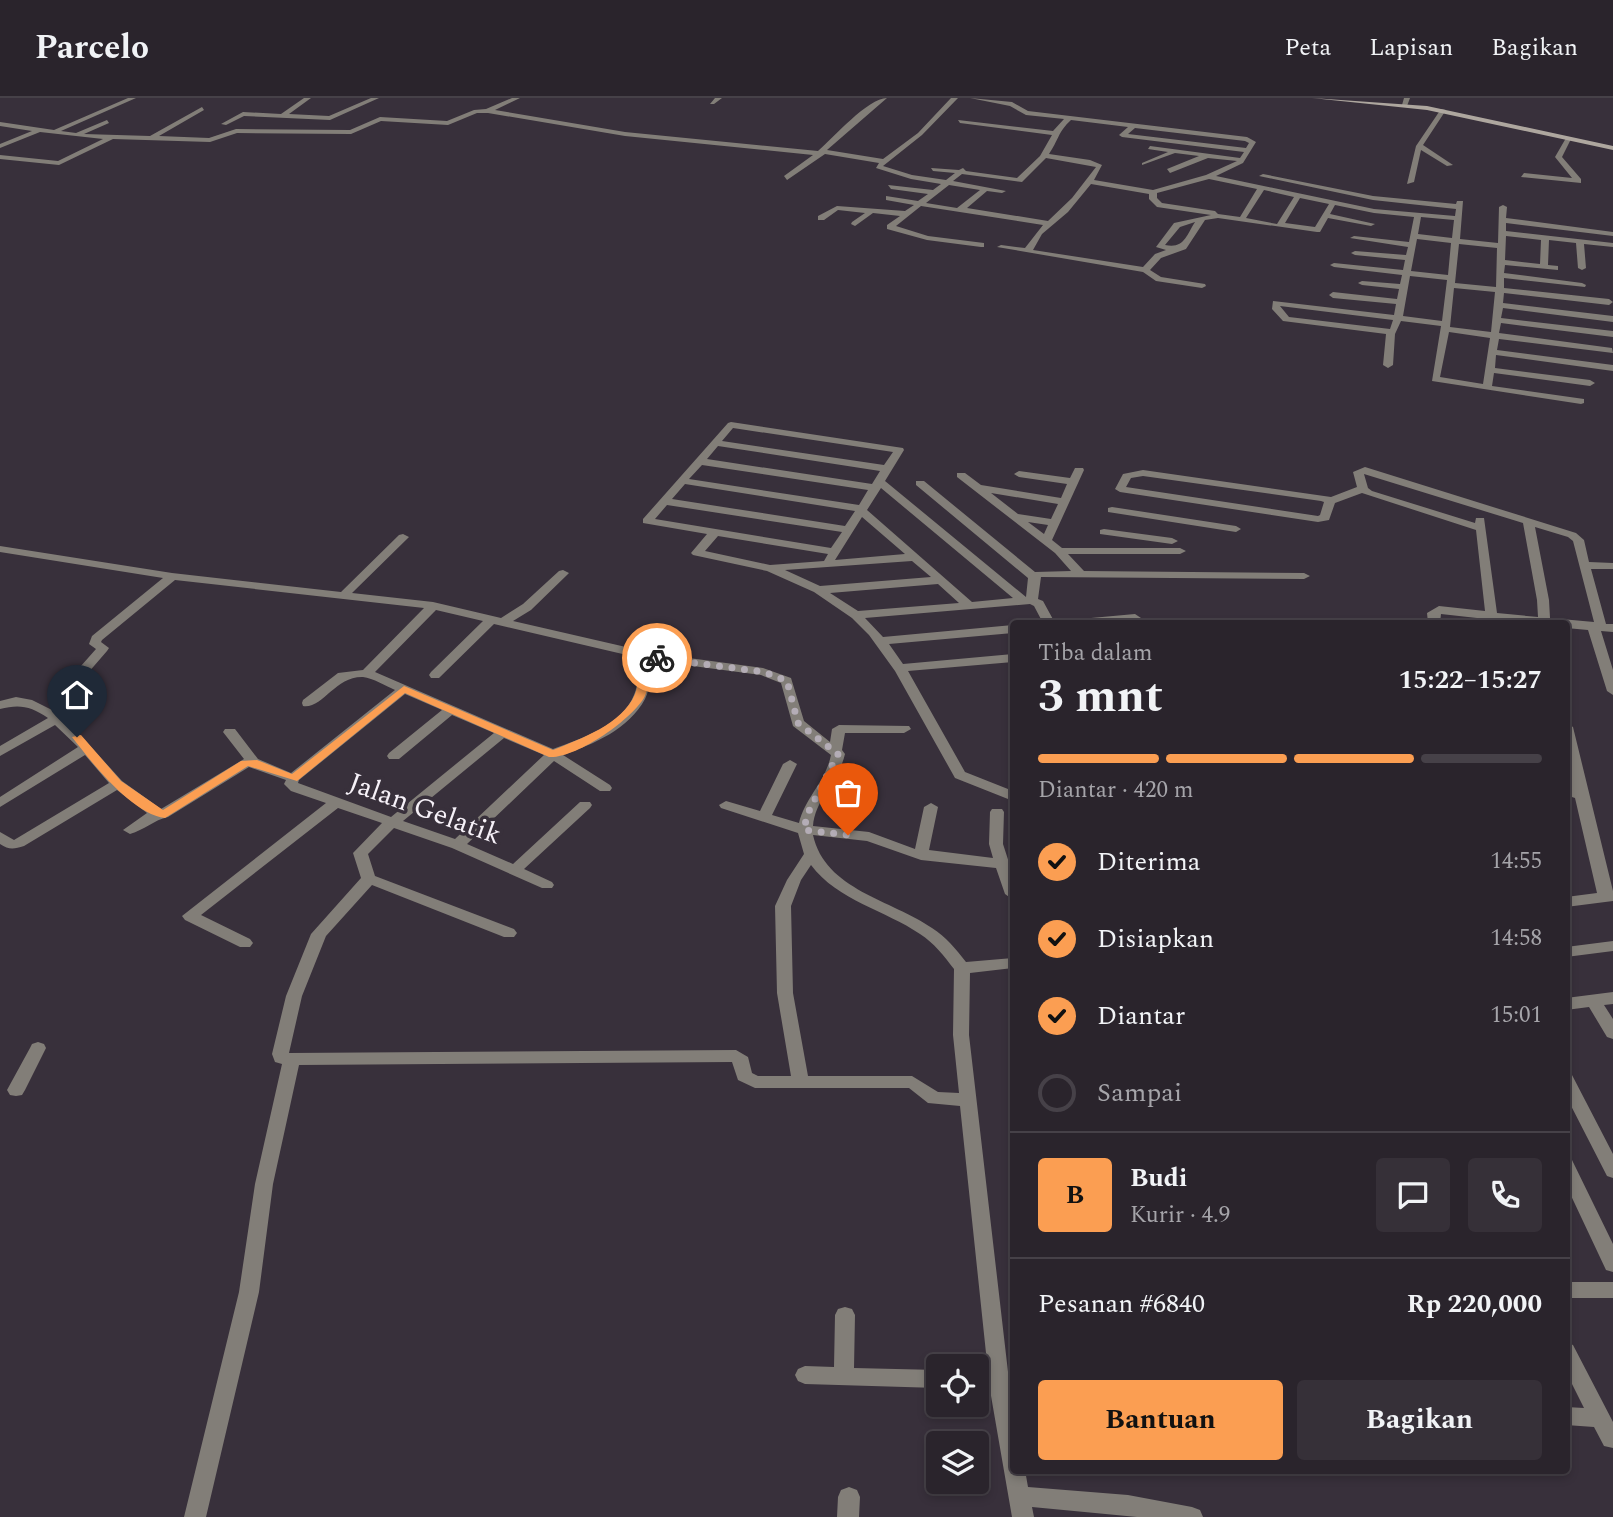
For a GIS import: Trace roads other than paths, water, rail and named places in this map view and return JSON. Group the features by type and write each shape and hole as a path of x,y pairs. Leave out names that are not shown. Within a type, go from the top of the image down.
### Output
{"street":[{"path":"57,130 133,98"},
{"path":"258,131 308,98"},
{"path":"224,124 242,114 332,117 376,98"},
{"path":"712,103 719,98"},
{"path":"787,178 823,153 858,116 884,98"},
{"path":"955,98 907,147 882,161 878,167 886,171 1002,191"},
{"path":"973,98 1012,104 1026,113 1247,139 1253,142 1242,160 1209,177 1153,192 1088,185"},
{"path":"1315,98 1406,102 1613,148"},
{"path":"492,99 513,100"},
{"path":"488,111 513,100"},
{"path":"151,137 202,109"},
{"path":"1410,183 1419,146 1443,110"},
{"path":"0,124 111,137 211,140 231,132 347,132 377,119 446,123 476,111 488,111 625,134 882,161"},
{"path":"933,169 962,170 1017,180 1045,156 1056,138 1057,130 1069,119"},
{"path":"1003,120 1057,130"},
{"path":"960,121 1057,130"},
{"path":"76,134 107,122"},
{"path":"1090,131 1101,122"},
{"path":"1132,126 1122,135 1248,150"},
{"path":"0,146 41,128"},
{"path":"0,157 56,164 111,137"},
{"path":"1524,175 1578,181 1558,157 1568,139"},
{"path":"1131,146 1242,160"},
{"path":"1419,146 1449,165"},
{"path":"1144,164 1175,152"},
{"path":"1028,251 1038,230 1088,185 1100,166 1045,156"},
{"path":"1170,171 1207,156"},
{"path":"962,170 891,228 927,238 981,245"},
{"path":"1243,185 1264,175 1352,194 1460,205 1456,218 1452,281 1435,379 1581,401"},
{"path":"1209,177 1374,211 1456,218"},
{"path":"1088,185 1133,195"},
{"path":"891,187 935,193"},
{"path":"947,219 985,189"},
{"path":"1243,218 1261,189"},
{"path":"1153,192 1153,199 1160,205 1210,212 1218,216"},
{"path":"1298,196 1280,224 1315,230 1336,204 1352,194"},
{"path":"889,198 1048,223"},
{"path":"1487,388 1499,305 1503,207"},
{"path":"821,218 837,208 909,214"},
{"path":"855,223 873,210"},
{"path":"1366,240 1374,211"},
{"path":"1326,215 1371,224"},
{"path":"1388,365 1391,333 1398,317 1418,215"},
{"path":"1176,250 1160,247 1172,231 1202,218 1218,216 1278,226"},
{"path":"1145,270 1158,256 1183,247 1202,218"},
{"path":"1503,220 1542,221 1613,234"},
{"path":"1172,231 1193,234"},
{"path":"1501,233 1613,245"},
{"path":"1354,238 1456,241 1500,246"},
{"path":"1544,267 1545,238"},
{"path":"1580,242 1582,268"},
{"path":"1001,247 1145,270 1154,277 1202,286"},
{"path":"1355,253 1409,258"},
{"path":"1500,262 1555,268"},
{"path":"1334,265 1407,272 1500,289 1609,302"},
{"path":"1189,284 1197,275"},
{"path":"1500,275 1582,285"},
{"path":"1362,283 1404,287"},
{"path":"1333,295 1401,302"},
{"path":"1391,333 1286,319 1276,309 1276,303 1398,317 1494,336 1612,351"},
{"path":"1499,305 1613,319"},
{"path":"1496,320 1613,334"},
{"path":"1492,352 1613,368"},
{"path":"1491,370 1590,383"},
{"path":"827,564 835,552 848,530 899,450 731,425 647,521 711,537 835,552"},
{"path":"715,443 887,469"},
{"path":"699,461 877,485 1031,591"},
{"path":"1046,541 1079,470"},
{"path":"1481,528 1373,495 1363,489 1357,473 1361,470 1574,536 1594,592 1613,691"},
{"path":"1096,551 1127,476 1143,473 1330,501 1363,489"},
{"path":"1019,474 1073,482"},
{"path":"961,475 1059,551 1081,575"},
{"path":"683,481 862,509 969,605"},
{"path":"920,483 1031,591 1047,620"},
{"path":"978,488 1064,502"},
{"path":"1120,489 1318,519 1325,518 1330,501"},
{"path":"665,501 848,530"},
{"path":"1434,620 1433,613 1437,611 1492,620 1478,505"},
{"path":"1112,510 1236,529"},
{"path":"1014,516 1054,523"},
{"path":"1528,521 1543,600 1544,620"},
{"path":"1059,551 1176,546 1104,532"},
{"path":"345,594 403,537"},
{"path":"711,537 697,553 770,568 818,590 856,615 880,641 920,699 960,775 1010,795"},
{"path":"0,550 172,576 433,606 652,657 764,672 784,678 790,684 798,723 836,749"},
{"path":"770,568 914,557"},
{"path":"1584,565 1613,566"},
{"path":"435,675 498,621 533,603 563,573"},
{"path":"856,615 969,605 1031,591 1040,574 1304,576"},
{"path":"63,693 103,648 95,644 96,639 126,612 145,604 172,576"},
{"path":"818,590 940,580"},
{"path":"367,673 433,606"},
{"path":"1113,620 1135,618"},
{"path":"1570,624 1602,626"},
{"path":"880,641 1010,629"},
{"path":"457,845 553,754 594,737 627,713 641,694 644,669 652,657"},
{"path":"899,668 1010,658"},
{"path":"308,703 342,676 367,673 553,754 605,788"},
{"path":"230,732 253,762 293,778 404,689"},
{"path":"0,705 11,700 22,700 68,725 85,749 117,783 157,813"},
{"path":"394,757 450,710"},
{"path":"0,752 57,718"},
{"path":"904,729 839,729 836,749 838,759 807,815 804,830 810,856 832,878 940,941 962,968 961,1035 999,1381 1010,1445"},
{"path":"369,878 361,849 503,732"},
{"path":"1570,745 1609,897 1570,902"},
{"path":"0,803 85,749"},
{"path":"130,830 157,813 168,813 238,766 253,762"},
{"path":"764,817 790,764"},
{"name":"Jalan Gelatik","path":"293,778 291,785 296,788 457,845 547,885"},
{"path":"0,837 15,845 117,783"},
{"path":"1570,792 1581,796"},
{"path":"245,943 190,916 336,802"},
{"path":"726,805 804,830 869,837 921,855 1001,864"},
{"path":"516,869 585,806"},
{"path":"921,855 931,807"},
{"path":"998,812 996,844 1010,889"},
{"path":"801,1082 785,993 783,906 794,880 810,856"},
{"path":"369,878 509,933"},
{"path":"369,878 327,923 314,944 294,996 280,1056 292,1059 736,1056 742,1061 744,1076 750,1081 912,1082 934,1098 968,1100"},
{"path":"1570,951 1613,946"},
{"path":"962,968 1010,963"},
{"path":"1570,1003 1613,998"},
{"path":"1593,1000 1612,1029"},
{"path":"13,1090 38,1048"},
{"path":"195,1517 241,1332 264,1184 292,1059"},
{"path":"1570,1087 1613,1171"},
{"path":"1570,1173 1613,1264"},
{"path":"1570,1290 1613,1290"},
{"path":"844,1376 845,1315"},
{"path":"1570,1359 1611,1439"},
{"path":"805,1375 926,1379"},
{"path":"989,1381 999,1381"},
{"path":"1570,1416 1601,1418"},
{"path":"1015,1474 1021,1507 1128,1505 1192,1517"}]}
